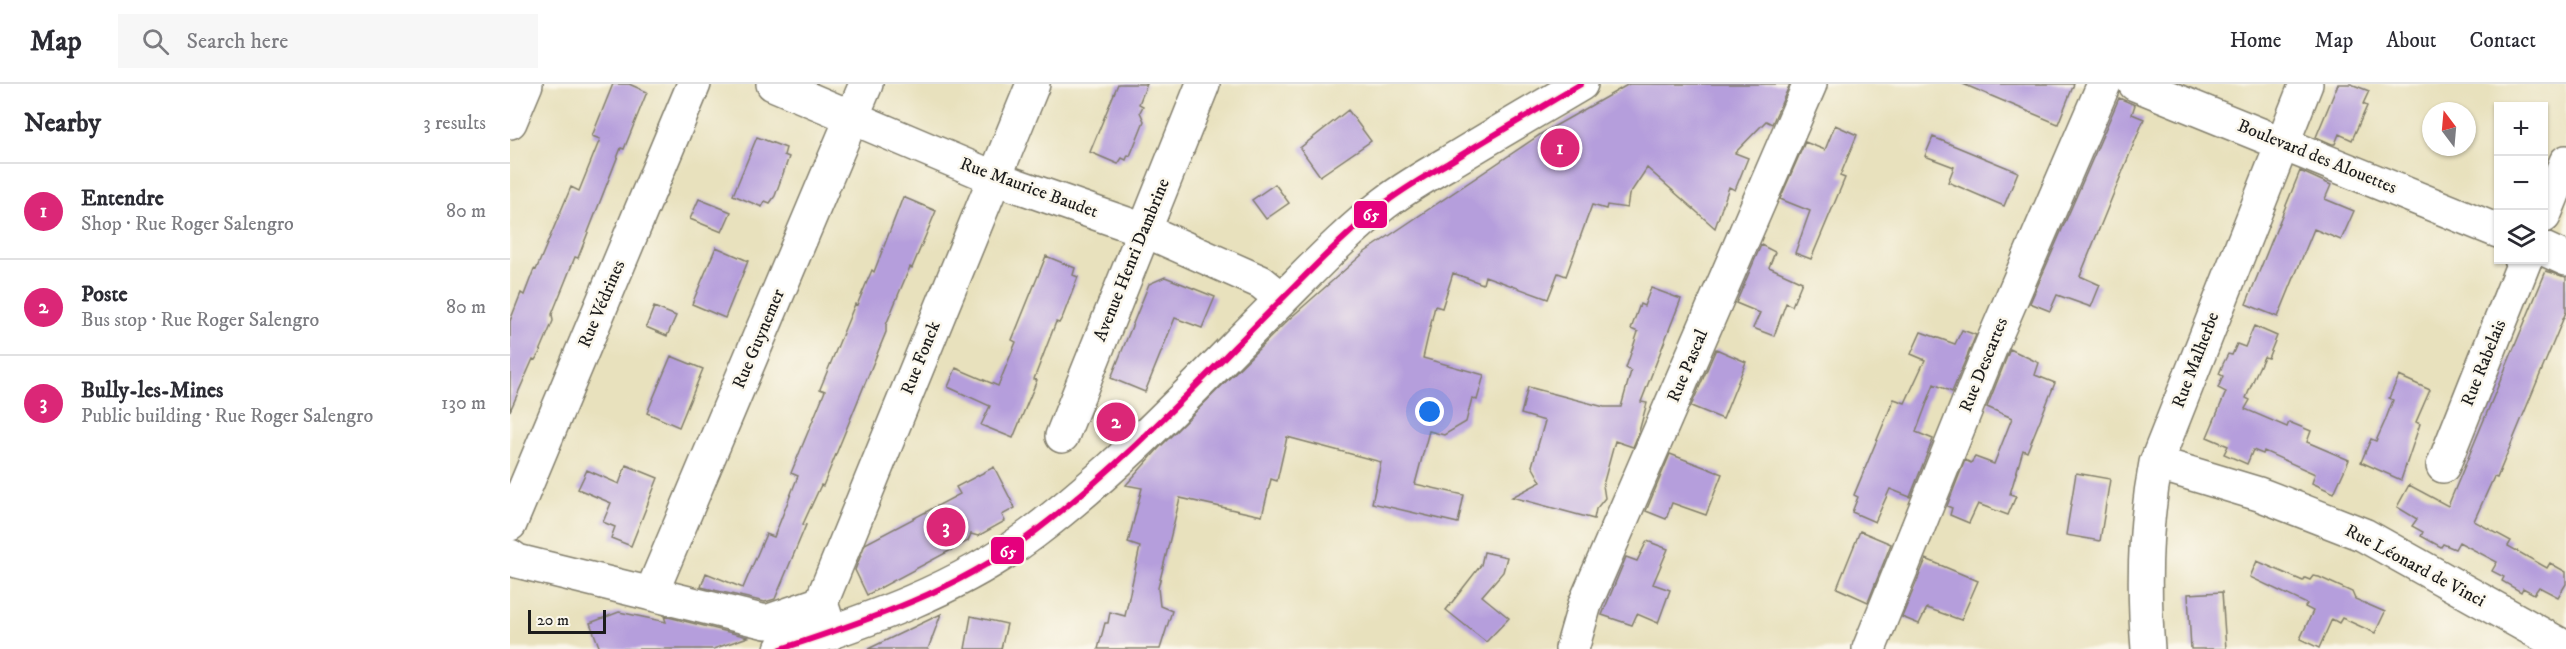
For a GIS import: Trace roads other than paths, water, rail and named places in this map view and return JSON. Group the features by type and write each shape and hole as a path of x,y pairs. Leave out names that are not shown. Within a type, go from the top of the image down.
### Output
{"street":[{"path":"510,122 526,84"},
{"name":"Rue Védrines","path":"510,524 694,84"},
{"name":"Rue Maurice Baudet","path":"772,84 995,178 1144,230 1261,282 1282,298"},
{"name":"Rue Guynemer","path":"651,594 866,84"},
{"name":"Rue Fonck","path":"826,618 1033,84"},
{"name":"Avenue Henri Dambrine","path":"1062,436 1203,84"},
{"path":"510,556 517,561 766,622 826,618 865,635 1010,549 1104,476 1313,265 1386,202 1581,84"},
{"name":"Rue Pascal","path":"1572,649 1586,604 1810,84"},
{"name":"Rue Descartes","path":"1869,649 1992,344 2104,84"},
{"name":"Boulevard des Alouettes","path":"2135,84 2494,229"},
{"name":"Rue Malherbe","path":"2148,649 2145,546 2156,463 2281,142 2306,84"},
{"path":"2546,210 2566,162"},
{"path":"2548,251 2566,259"},
{"name":"Rue Rabelais","path":"2443,466 2523,264"},
{"name":"Rue Léonard de Vinci","path":"2156,463 2259,494 2364,535 2566,648"},
{"path":"780,649 826,618"}],"place":[{"name":"Entendre","path":"1560,148"},
{"name":"Poste","path":"1116,422"},
{"name":"Bully-les-Mines","path":"946,527"}]}
